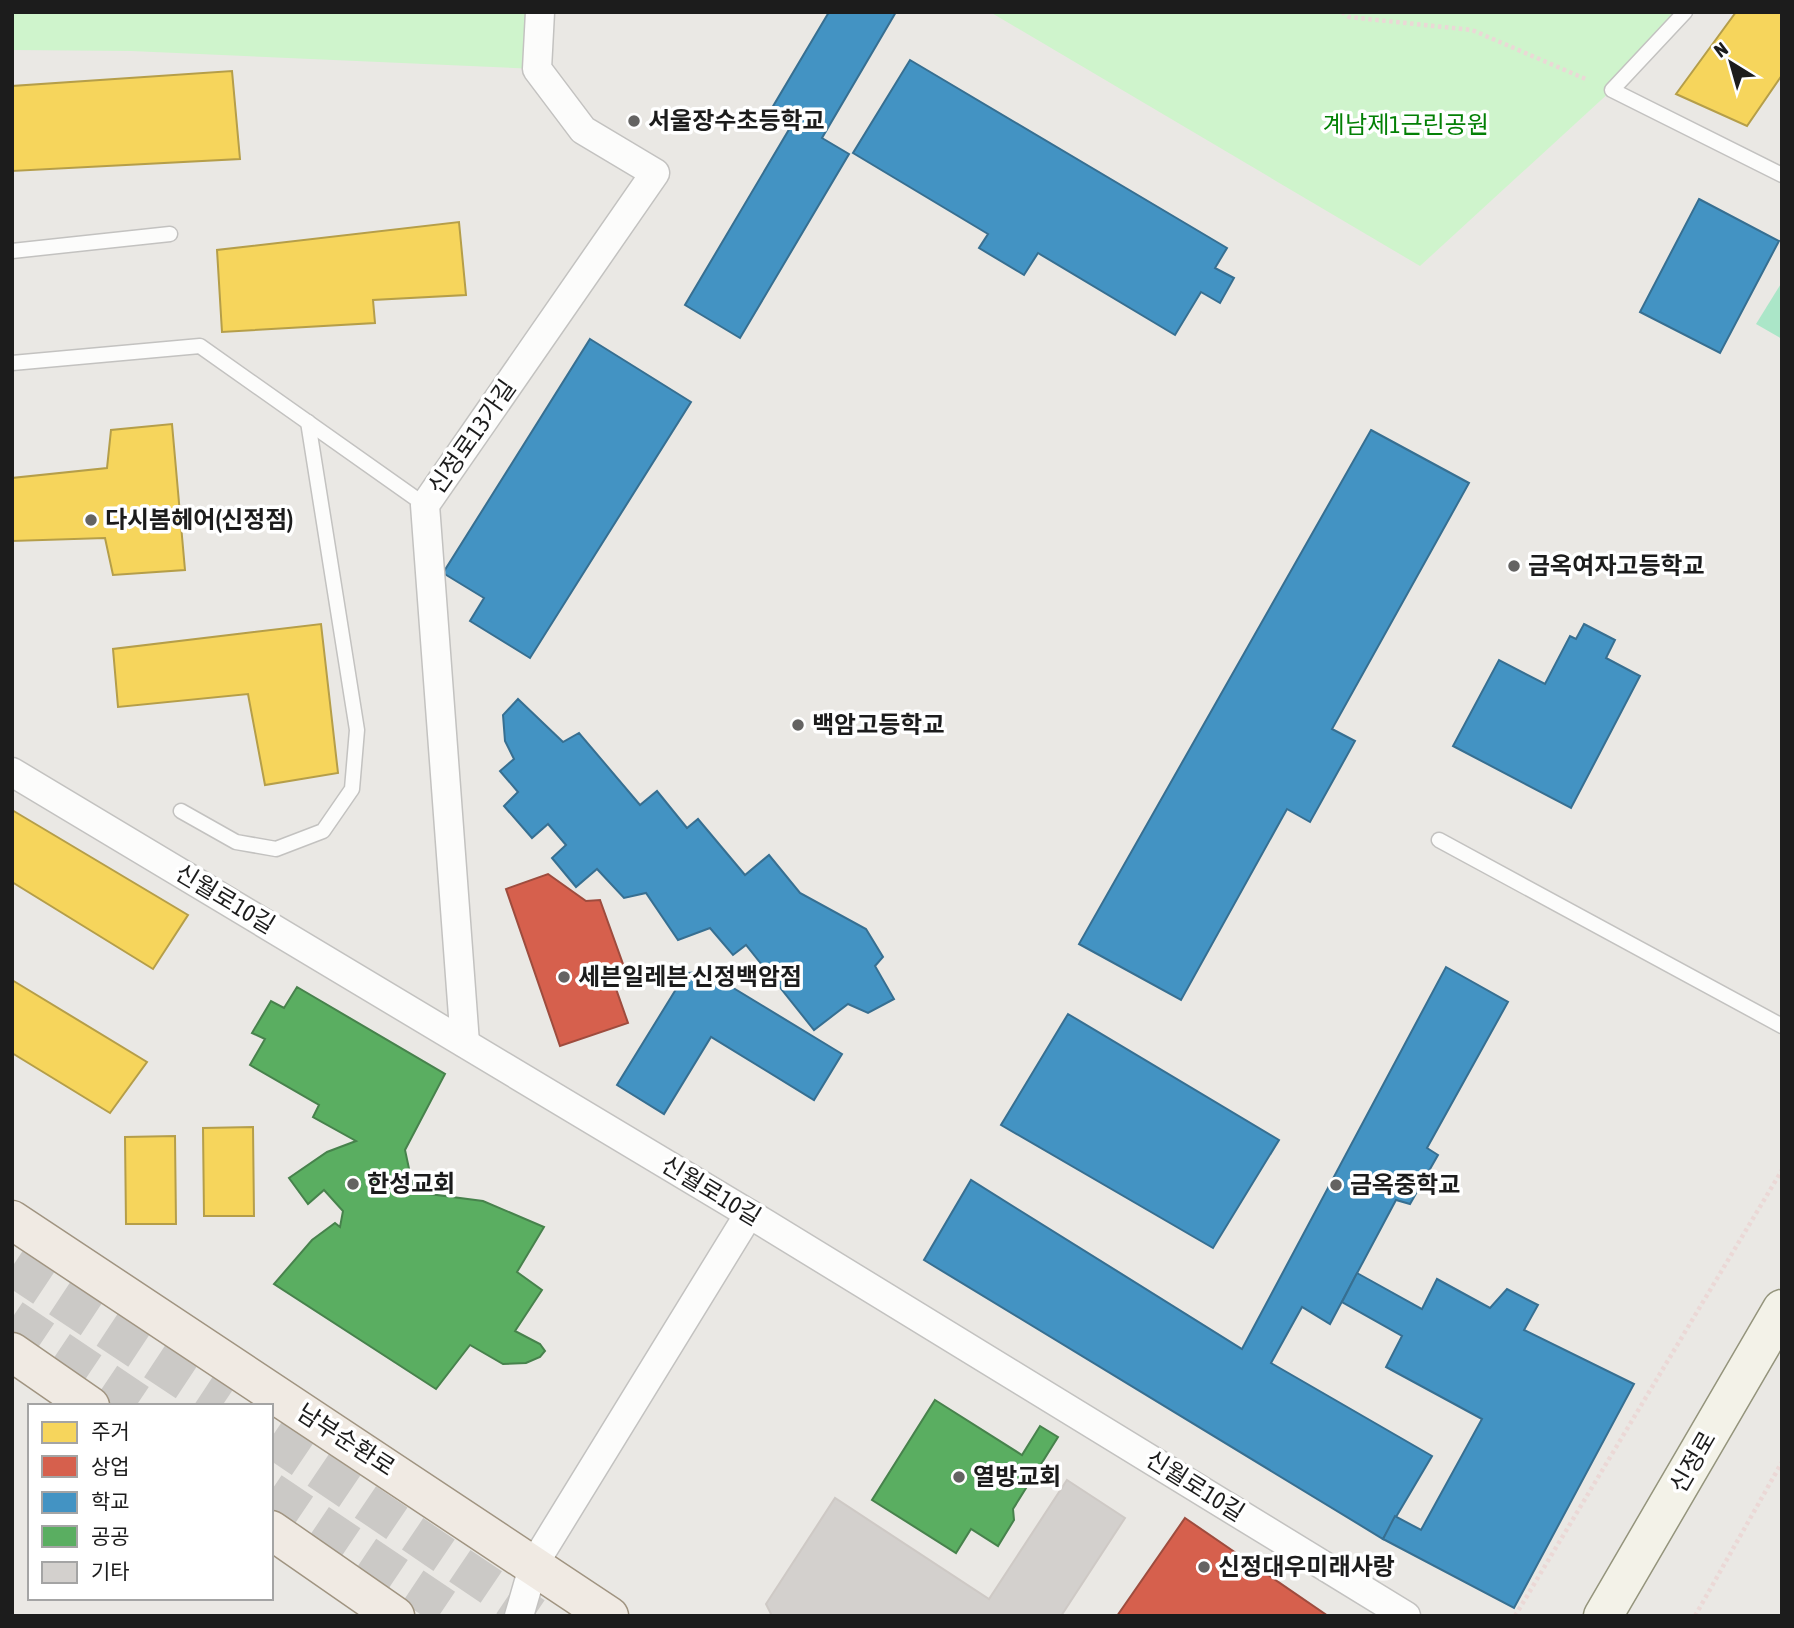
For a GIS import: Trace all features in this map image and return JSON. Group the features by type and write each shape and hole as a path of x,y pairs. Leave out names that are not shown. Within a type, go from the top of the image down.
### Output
{"main road":[{"name":"남부순환로","path":"12,1220 609,1616"},
{"name":"신정로","path":"1603,1616 1782,1309"},
{"path":"12,1352 87,1404"},
{"path":"273,1531 395,1616"}],"street":[{"name":"신정로13가길","path":"465,1044 425,505 655,173 583,130 537,69 540,12"},
{"name":"신월로10길","path":"12,772 749,1214 1406,1616"},
{"path":"519,1616 534,1564 749,1214"}],"lane":[{"path":"1685,12 1612,90 1782,175"},
{"path":"12,251 170,234"},
{"path":"12,363 200,346 425,505"},
{"path":"181,811 236,842 276,849 323,831 352,789 357,730 308,422"},
{"path":"1439,840 1782,1026"}],"path":[{"path":"1342,12 1349,17 1472,30 1612,90"},
{"path":"1515,1616 1782,1170"},
{"path":"1695,1616 1782,1462"}],"green space":[{"path":"12,12 540,12 537,69 131,51 12,50"},
{"name":"계남제1근린공원","path":"990,12 1685,12 1612,90 1420,266"},
{"path":"1782,282 1782,339 1756,324"}],"building: 주거":[{"path":"1736,12 1782,12 1782,75 1747,126 1676,94"},
{"path":"232,71 240,159 12,171 12,86"},
{"path":"459,222 466,295 373,300 375,323 222,332 217,250"},
{"path":"172,424 185,570 113,575 105,538 12,541 12,478 107,468 111,430"},
{"path":"321,624 338,773 265,785 248,694 118,707 113,649"},
{"path":"12,810 188,915 153,969 12,882"},
{"path":"12,980 147,1062 110,1113 12,1053"},
{"path":"253,1127 254,1216 204,1216 203,1128"},
{"path":"175,1136 176,1224 126,1224 125,1137"}],"building: 상업":[{"path":"548,874 586,901 600,900 628,978 614,983 628,1023 560,1046 506,889"},
{"name":"신정대우미래사랑","path":"1185,1518 1328,1616 1117,1616"}],"building: 학교":[{"path":"829,12 896,12 822,138 849,154 740,338 685,305 794,121 772,108"},
{"path":"910,60 1227,248 1215,268 1234,278 1220,303 1201,292 1175,335 1038,253 1024,275 979,248 988,234 853,153"},
{"path":"1699,199 1779,241 1720,353 1640,312"},
{"path":"590,339 691,402 530,658 470,621 484,598 443,573"},
{"path":"1371,430 1469,483 1332,729 1355,741 1310,822 1287,809 1181,1000 1079,944"},
{"path":"1584,624 1615,640 1606,658 1640,676 1571,808 1453,746 1499,660 1545,684 1570,636 1576,639"},
{"path":"518,699 563,742 579,733 640,805 657,791 687,828 698,819 745,875 769,855 800,893 866,929 883,957 875,966 894,999 868,1013 848,1004 814,1030 746,945 733,955 710,928 678,940 646,893 624,898 597,869 576,887 552,858 566,845 548,824 532,838 504,806 518,792 500,771 514,759 505,741 503,715"},
{"path":"1446,967 1508,1002 1427,1148 1438,1155 1410,1204 1396,1200 1330,1324 1302,1307 1271,1363 1432,1456 1383,1539 924,1260 971,1180 1242,1349"},
{"path":"707,972 842,1054 814,1100 711,1037 664,1114 617,1085 686,973"},
{"path":"1068,1014 1279,1140 1213,1248 1001,1125"},
{"path":"1357,1273 1422,1309 1437,1279 1490,1308 1507,1289 1538,1305 1524,1330 1634,1384 1514,1608 1383,1539 1395,1516 1421,1530 1482,1419 1386,1367 1402,1336 1342,1302"}],"building: 공공":[{"name":"한성교회","path":"297,987 445,1074 405,1150 414,1192 483,1201 544,1227 517,1272 542,1290 515,1331 540,1344 545,1351 540,1357 526,1363 503,1364 470,1345 436,1389 274,1284 312,1240 335,1223 340,1227 343,1211 324,1190 308,1204 289,1178 327,1152 356,1141 313,1117 319,1105 250,1065 265,1039 252,1033 271,1001 284,1008"},
{"name":"열방교회","path":"935,1400 1022,1455 1040,1426 1058,1437 1013,1509 1014,1520 998,1546 971,1529 956,1553 872,1500"}],"building: 기타":[{"path":"1067,1480 1125,1518 1061,1616 772,1616 766,1604 835,1498 989,1599"}],"tunnel":[{"path":"12,1267 219,1404"},
{"path":"12,1318 140,1404"},
{"path":"273,1439 534,1616"},
{"path":"273,1492 457,1616"}],"place":[{"name":"서울장수초등학교","path":"634,121"},
{"name":"다시봄헤어(신정점)","path":"91,520"},
{"name":"금옥여자고등학교","path":"1514,566"},
{"name":"백암고등학교","path":"798,725"},
{"name":"세븐일레븐 신정백암점","path":"564,977"},
{"name":"한성교회","path":"353,1184"},
{"name":"금옥중학교","path":"1336,1185"},
{"name":"열방교회","path":"959,1477"},
{"name":"신정대우미래사랑","path":"1204,1567"}]}
